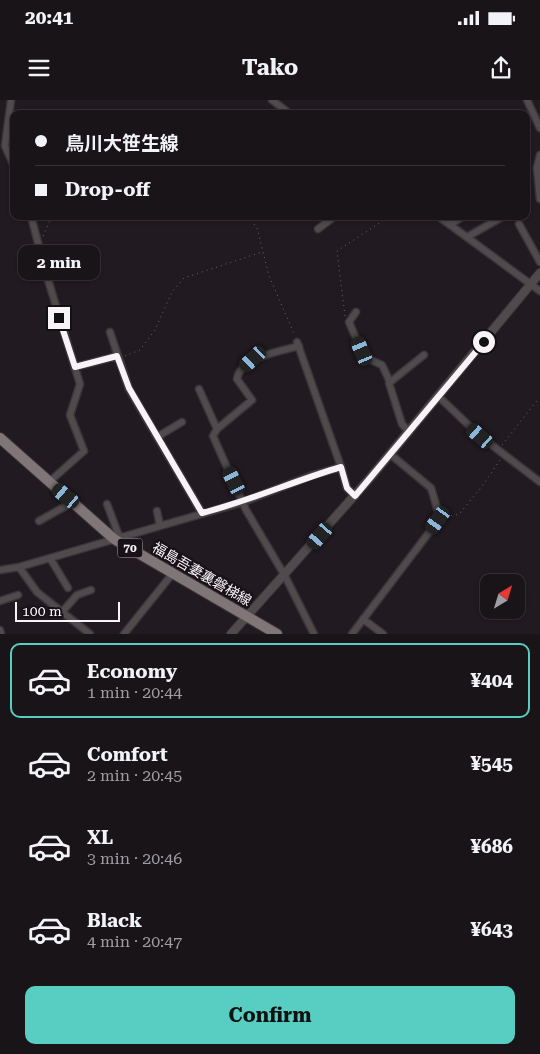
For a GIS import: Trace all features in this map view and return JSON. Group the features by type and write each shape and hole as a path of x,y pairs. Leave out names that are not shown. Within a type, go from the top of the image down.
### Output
{"main road":[{"name":"福島吾妻裏磐梯線","path":"0,438 49,482 117,538 277,634"}],"street":[{"path":"10,158 4,146 7,115 11,100"},
{"path":"272,100 285,110"},
{"path":"527,100 540,128"},
{"path":"540,156 537,164 540,199"},
{"path":"32,220 80,384 70,415 84,451 49,482"},
{"path":"318,229 330,220"},
{"path":"443,220 540,290"},
{"path":"450,225 457,220"},
{"path":"467,237 497,220"},
{"path":"519,224 540,262"},
{"path":"231,634 286,576 355,496 540,273"},
{"path":"356,312 350,320 364,357 381,364 390,382 402,424 409,432"},
{"path":"110,332 129,388 202,513"},
{"path":"314,634 286,576 243,502 213,439 217,429 252,400 237,379 240,372 253,359 298,344 347,488 355,496"},
{"path":"390,382 424,355"},
{"path":"75,367 117,357"},
{"path":"198,389 217,429"},
{"path":"438,396 540,482"},
{"path":"157,437 182,422"},
{"path":"352,634 441,515 431,488 390,454"},
{"path":"0,570 19,567 243,502 313,475 341,467"},
{"path":"39,521 73,502"},
{"path":"107,504 117,538"},
{"path":"157,511 160,526"},
{"path":"50,558 68,588"},
{"path":"19,567 37,592 90,634"},
{"path":"124,634 173,573"},
{"path":"62,612 77,595 91,590"},
{"path":"0,601 18,595"},
{"path":"363,619 383,634"},
{"path":"0,630 1,634"}],"path":[{"path":"37,241 44,235 50,220"},
{"path":"251,220 257,228 271,282 298,344"},
{"path":"350,320 345,317 337,251 384,220"},
{"path":"117,357 140,350 155,330 172,292 184,278 262,252"},
{"path":"441,515 448,517 461,512 486,481 501,451 538,398"}],"route":[{"path":"59,318 75,367 117,356 129,388 202,513 243,502 313,475 341,467 347,488 355,496 484,342"}]}
